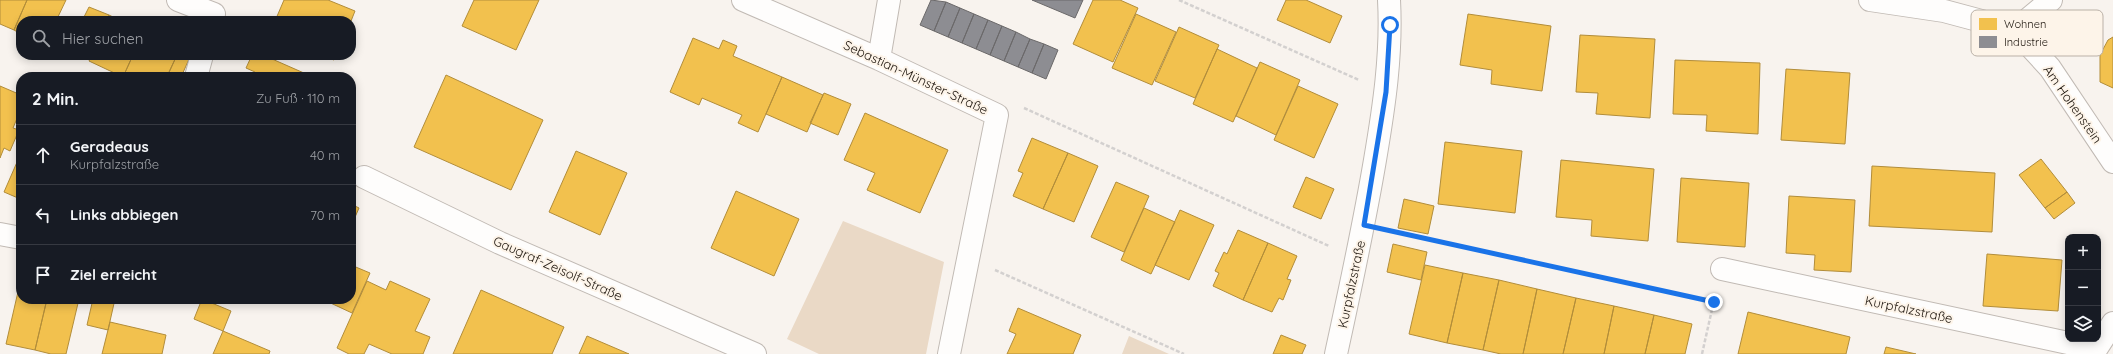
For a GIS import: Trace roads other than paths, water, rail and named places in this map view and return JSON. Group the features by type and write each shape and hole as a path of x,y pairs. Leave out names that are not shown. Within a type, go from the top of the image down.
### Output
{"street":[{"path":"178,0 215,12"},
{"name":"Sebastian-Münster-Straße","path":"743,0 878,59 997,115 949,354"},
{"path":"878,59 889,0"},
{"name":"Kurpfalzstraße","path":"1336,354 1364,225 1386,92 1390,25 1389,0"},
{"path":"1870,0 1944,11 1971,18"},
{"path":"2039,10 2051,0"},
{"name":"Am Hohenstein","path":"2039,56 2050,68 2113,162"},
{"path":"197,72 201,60"},
{"name":"Gaugraf-Zeisolf-Straße","path":"364,177 500,244 755,354"},
{"path":"0,234 16,237"},
{"name":"Kurpfalzstraße","path":"1722,269 2095,352"},
{"path":"2095,352 2113,323"}]}
